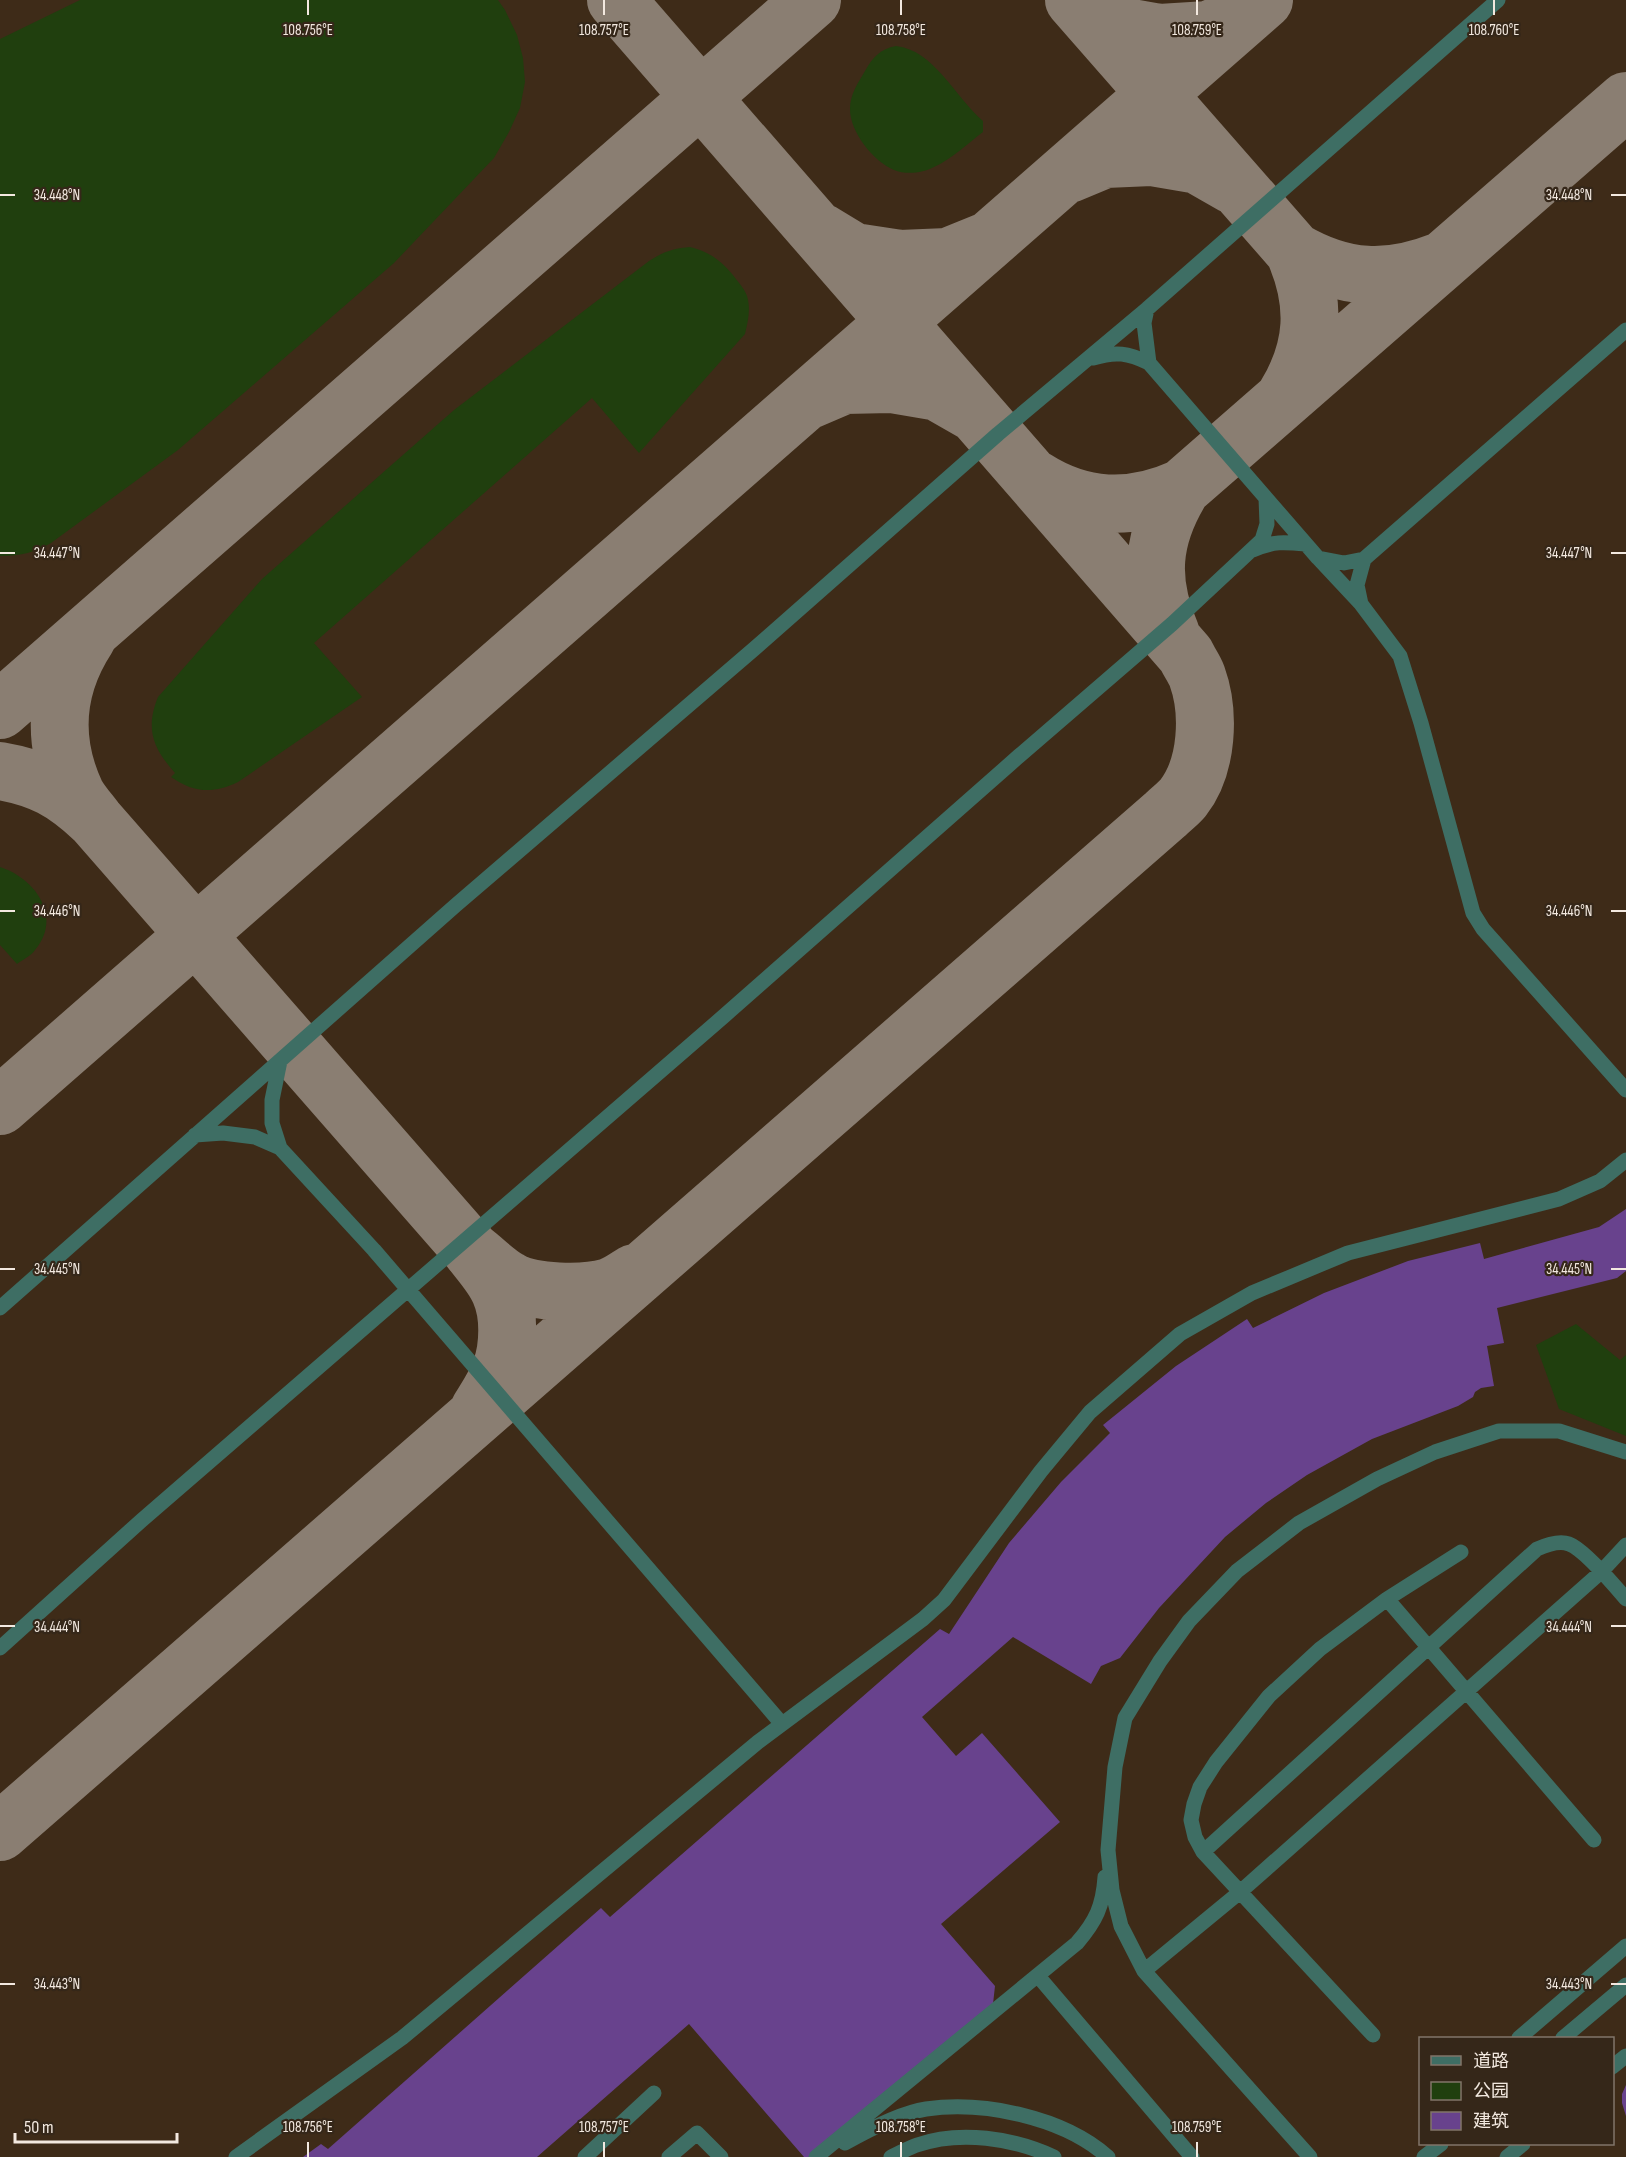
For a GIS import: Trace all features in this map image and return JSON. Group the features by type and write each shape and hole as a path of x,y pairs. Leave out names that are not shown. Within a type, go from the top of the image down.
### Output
{"street":[{"path":"0,1308 456,905 754,649 988,443 1147,309 1498,0"},
{"path":"1147,309 1144,323 1149,363"},
{"path":"1318,558 1344,563 1364,559 1626,330"},
{"path":"1087,360 1109,353 1131,355 1149,363 1318,558 1361,604 1400,656 1421,723 1473,913 1484,929 1626,1090"},
{"path":"0,1648 142,1520 716,1024 1019,756 1173,624 1262,540 1267,524 1266,498"},
{"path":"1253,550 1281,541 1306,544"},
{"path":"1361,604 1357,585 1364,559"},
{"path":"280,1061 272,1100 272,1122 280,1148"},
{"path":"195,1135 223,1133 255,1137 280,1148 407,1290 782,1724"},
{"path":"236,2157 402,2038 758,1742 923,1619 944,1599 1041,1471 1090,1412 1180,1334 1252,1293 1348,1254 1559,1199 1600,1181 1626,1160"},
{"path":"816,2157 1038,1976 1077,1943 1092,1925 1100,1908 1104,1891 1115,1767 1125,1718 1160,1661 1189,1621 1237,1571 1299,1523 1377,1479 1436,1452 1499,1431 1559,1431 1626,1452"},
{"path":"1203,1852 1537,1549 1547,1545 1568,1543 1578,1549 1626,1599"},
{"path":"1144,1971 1240,1892 1601,1572 1626,1545"},
{"path":"1373,2035 1203,1852 1195,1837 1191,1820 1200,1787 1216,1762 1269,1696 1320,1648 1387,1599 1461,1552"},
{"path":"1387,1599 1594,1840"},
{"path":"1108,1850 1112,1890 1121,1926 1144,1971 1310,2157"},
{"path":"1520,2037 1626,1946"},
{"path":"1038,1976 1192,2157"},
{"path":"1564,2037 1626,1985"},
{"path":"1614,2065 1626,2056"},
{"path":"585,2157 654,2093"},
{"path":"822,2157 873,2127 924,2109 966,2106 1014,2113 1061,2129 1097,2147 1108,2157"},
{"path":"669,2157 697,2133 721,2157"},
{"path":"891,2157 917,2145 958,2137 999,2139 1054,2157"},
{"path":"1507,2157 1522,2145"}],"shaded area":[{"path":"0,0 1626,0 1626,2157 0,2157"}],"green space":[{"path":"80,0 498,0 517,35 523,58 525,82 520,108 494,158 394,263 178,450 51,543 28,553 0,556 0,39"},
{"path":"896,46 910,49 933,65 983,121 983,132 947,160 920,172 899,172 878,160 858,136 851,118 850,104 853,94 868,66 881,52"},
{"path":"690,247 716,259 727,268 744,289 749,306 745,334 639,453 592,398 314,643 362,697 229,786 212,790 196,789 171,777 175,773 161,755 153,738 152,719 158,697 262,579 454,410 649,261 669,251"},
{"path":"0,867 13,872 34,889 45,912 46,925 43,937 33,952 17,964 0,945"},
{"path":"1576,1324 1620,1360 1626,1355 1626,1436 1559,1409 1536,1345"}],"building":[{"path":"1626,1209 1626,1271 1617,1278 1497,1308 1504,1343 1487,1346 1494,1386 1481,1388 1475,1392 1473,1397 1458,1406 1372,1439 1307,1475 1266,1503 1225,1537 1159,1608 1120,1658 1101,1666 1091,1684 1013,1637 922,1717 956,1756 982,1733 1060,1822 941,1924 995,1986 993,2004 810,2157 804,2157 689,2024 537,2157 303,2157 321,2144 328,2149 601,1908 610,1917 940,1629 949,1634 1009,1543 1061,1482 1110,1433 1103,1425 1176,1366 1247,1319 1253,1328 1324,1293 1408,1261 1480,1243 1484,1259 1599,1227"},
{"path":"1626,2085 1626,2116 1622,2094"}],"taxiway":[{"path":"0,1832 1166,814 1183,798 1198,770 1204,738 1204,706 1197,676 1186,655 616,0"},
{"path":"0,710 812,0"},
{"path":"1074,0 1294,251 1307,289 1309,325 1302,361 1285,397"},
{"path":"0,1106 1264,0"},
{"path":"1081,5 1114,25 1160,33 1208,30 1242,16"},
{"path":"1035,479 1071,496 1107,503 1144,501 1182,488 1626,101"},
{"path":"1069,174 1105,159 1151,157 1198,165 1233,185"},
{"path":"821,232 854,252 900,259 948,257 985,242"},
{"path":"1294,251 1331,268 1366,275 1403,272 1441,261"},
{"path":"809,400 844,385 891,384 938,392 973,412"},
{"path":"1171,634 1159,596 1156,560 1164,524 1182,488"},
{"path":"87,638 68,676 60,714 63,754 76,794 95,820 471,1250 491,1276 506,1310 507,1341 499,1375 479,1410"},
{"path":"0,771 51,787 94,819"},
{"path":"473,1252 509,1280 519,1285 544,1290 573,1292 599,1289 616,1284 634,1273"}]}
